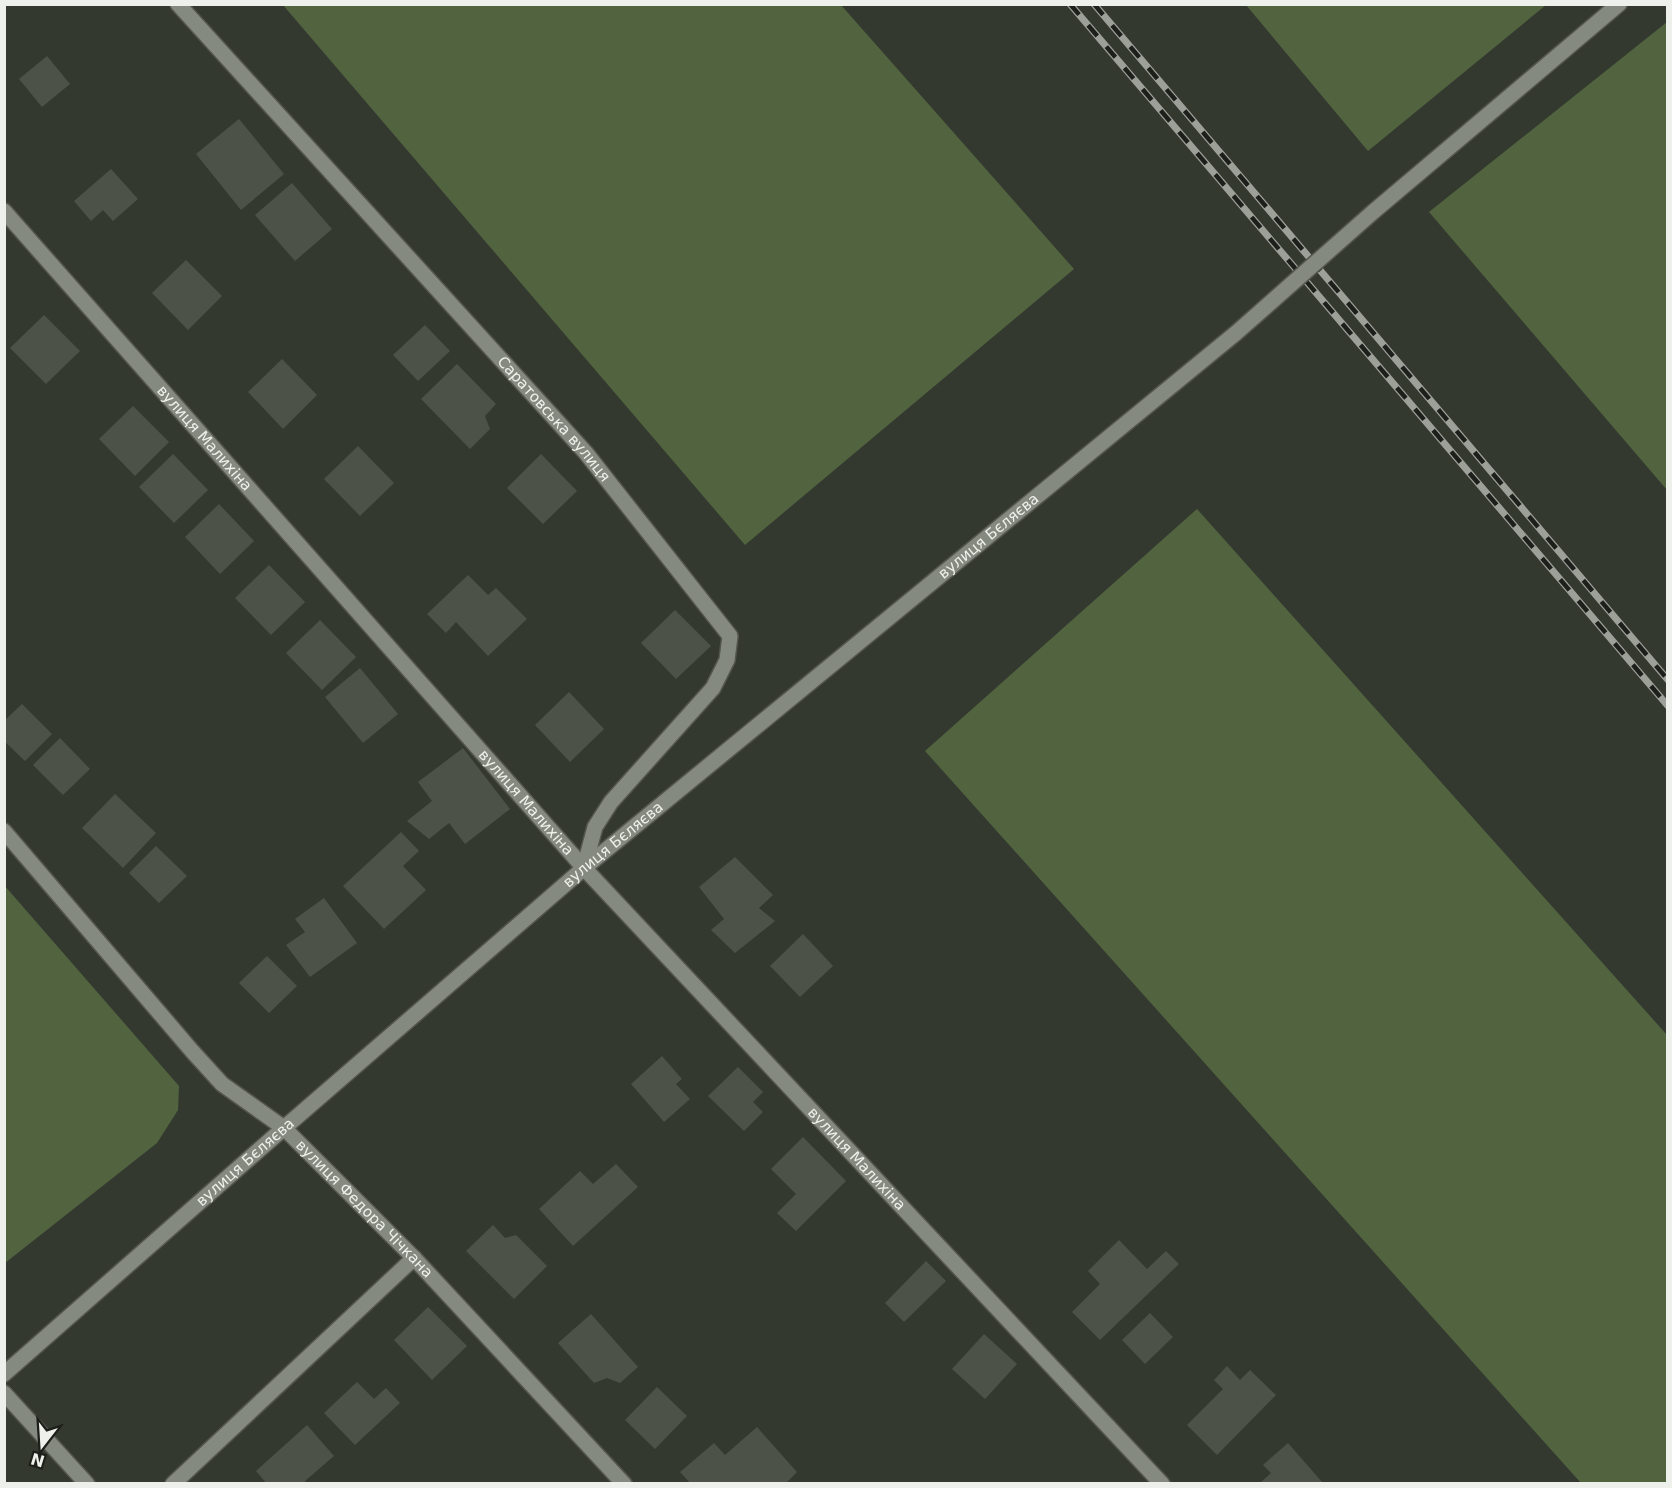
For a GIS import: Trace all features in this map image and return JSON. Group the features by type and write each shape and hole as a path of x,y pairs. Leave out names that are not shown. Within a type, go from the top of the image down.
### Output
{"street":[{"name":"Саратовська вулиця","path":"178,4 586,453 730,636 727,660 713,688 611,802 595,828 584,868"},
{"name":"вулиця Бєляєва","path":"4,1374 584,868 1236,333 1373,212 1619,4"},
{"name":"вулиця Малихіна","path":"4,211 584,868 1162,1484"},
{"name":"вулиця Федора Чічкана","path":"4,831 222,1084 284,1128 414,1258 624,1484"},
{"path":"173,1484 414,1258"},
{"path":"4,1393 87,1484"}],"green space":[{"path":"283,5 841,5 1074,269 745,545"},
{"path":"1246,5 1546,5 1368,151"},
{"path":"1667,22 1667,490 1429,212"},
{"path":"1197,509 1667,1035 1667,1483 1581,1483 925,751"},
{"path":"4,885 179,1086 178,1110 157,1143 5,1263"}],"building":[{"path":"47,56 70,84 42,107 19,79"},
{"path":"239,119 284,174 241,210 196,154"},
{"path":"111,169 138,199 113,221 103,210 91,221 74,201"},
{"path":"292,183 332,229 295,261 255,215"},
{"path":"186,260 222,296 188,330 152,293"},
{"path":"44,315 80,351 46,384 10,348"},
{"path":"425,325 450,351 418,381 393,355"},
{"path":"282,359 317,395 283,429 248,392"},
{"path":"457,364 496,404 485,416 490,429 470,449 421,399"},
{"path":"133,406 169,442 135,476 99,439"},
{"path":"358,446 394,483 360,516 324,479"},
{"path":"173,454 208,490 174,523 139,487"},
{"path":"541,454 577,491 543,524 507,488"},
{"path":"219,504 254,541 220,574 185,537"},
{"path":"269,565 305,602 271,635 235,598"},
{"path":"468,575 488,595 496,588 527,619 488,656 456,622 446,633 427,614"},
{"path":"675,610 711,646 676,679 641,643"},
{"path":"320,620 356,657 322,690 286,653"},
{"path":"360,668 398,714 363,743 325,697"},
{"path":"569,692 604,729 570,762 535,725"},
{"path":"22,704 52,734 25,761 4,741 4,721"},
{"path":"60,738 90,769 63,795 33,765"},
{"path":"463,748 510,809 465,844 449,823 429,839 407,821 432,801 418,782"},
{"path":"115,794 156,833 123,868 82,828"},
{"path":"401,832 419,851 403,866 426,890 384,929 343,886"},
{"path":"156,846 187,876 159,903 129,873"},
{"path":"735,857 773,895 759,908 775,921 735,953 711,930 724,919 699,887"},
{"path":"324,898 357,943 310,977 286,945 305,932 295,919"},
{"path":"803,934 833,966 800,997 770,966"},
{"path":"267,956 297,986 269,1013 239,983"},
{"path":"662,1056 682,1079 676,1084 690,1099 664,1122 631,1084"},
{"path":"738,1067 763,1092 753,1102 763,1112 744,1131 708,1096"},
{"path":"803,1137 846,1181 796,1231 777,1213 796,1194 771,1169"},
{"path":"616,1164 638,1187 573,1246 539,1209 580,1171 593,1184"},
{"path":"493,1225 505,1238 516,1235 547,1266 514,1299 466,1251"},
{"path":"1119,1240 1147,1269 1166,1251 1179,1264 1100,1340 1072,1312 1100,1284 1088,1271"},
{"path":"926,1261 946,1281 904,1322 885,1303"},
{"path":"428,1307 467,1346 432,1380 394,1340"},
{"path":"1150,1313 1173,1337 1145,1364 1122,1340"},
{"path":"591,1314 638,1367 620,1383 607,1378 594,1383 558,1343"},
{"path":"984,1334 1017,1364 985,1399 952,1369"},
{"path":"1227,1366 1240,1380 1250,1370 1276,1395 1217,1455 1187,1425 1223,1389 1214,1380"},
{"path":"357,1382 374,1399 386,1388 400,1403 355,1445 324,1413"},
{"path":"657,1387 687,1416 655,1449 625,1420"},
{"path":"307,1425 334,1456 305,1481 307,1484 267,1484 256,1471"},
{"path":"757,1427 797,1472 785,1484 691,1484 680,1472 714,1443 725,1455"},
{"path":"1288,1443 1322,1482 1320,1484 1259,1484 1271,1473 1263,1465"}],"railway":[{"path":"1070,4 1668,706"},
{"path":"1094,4 1668,680"}]}
